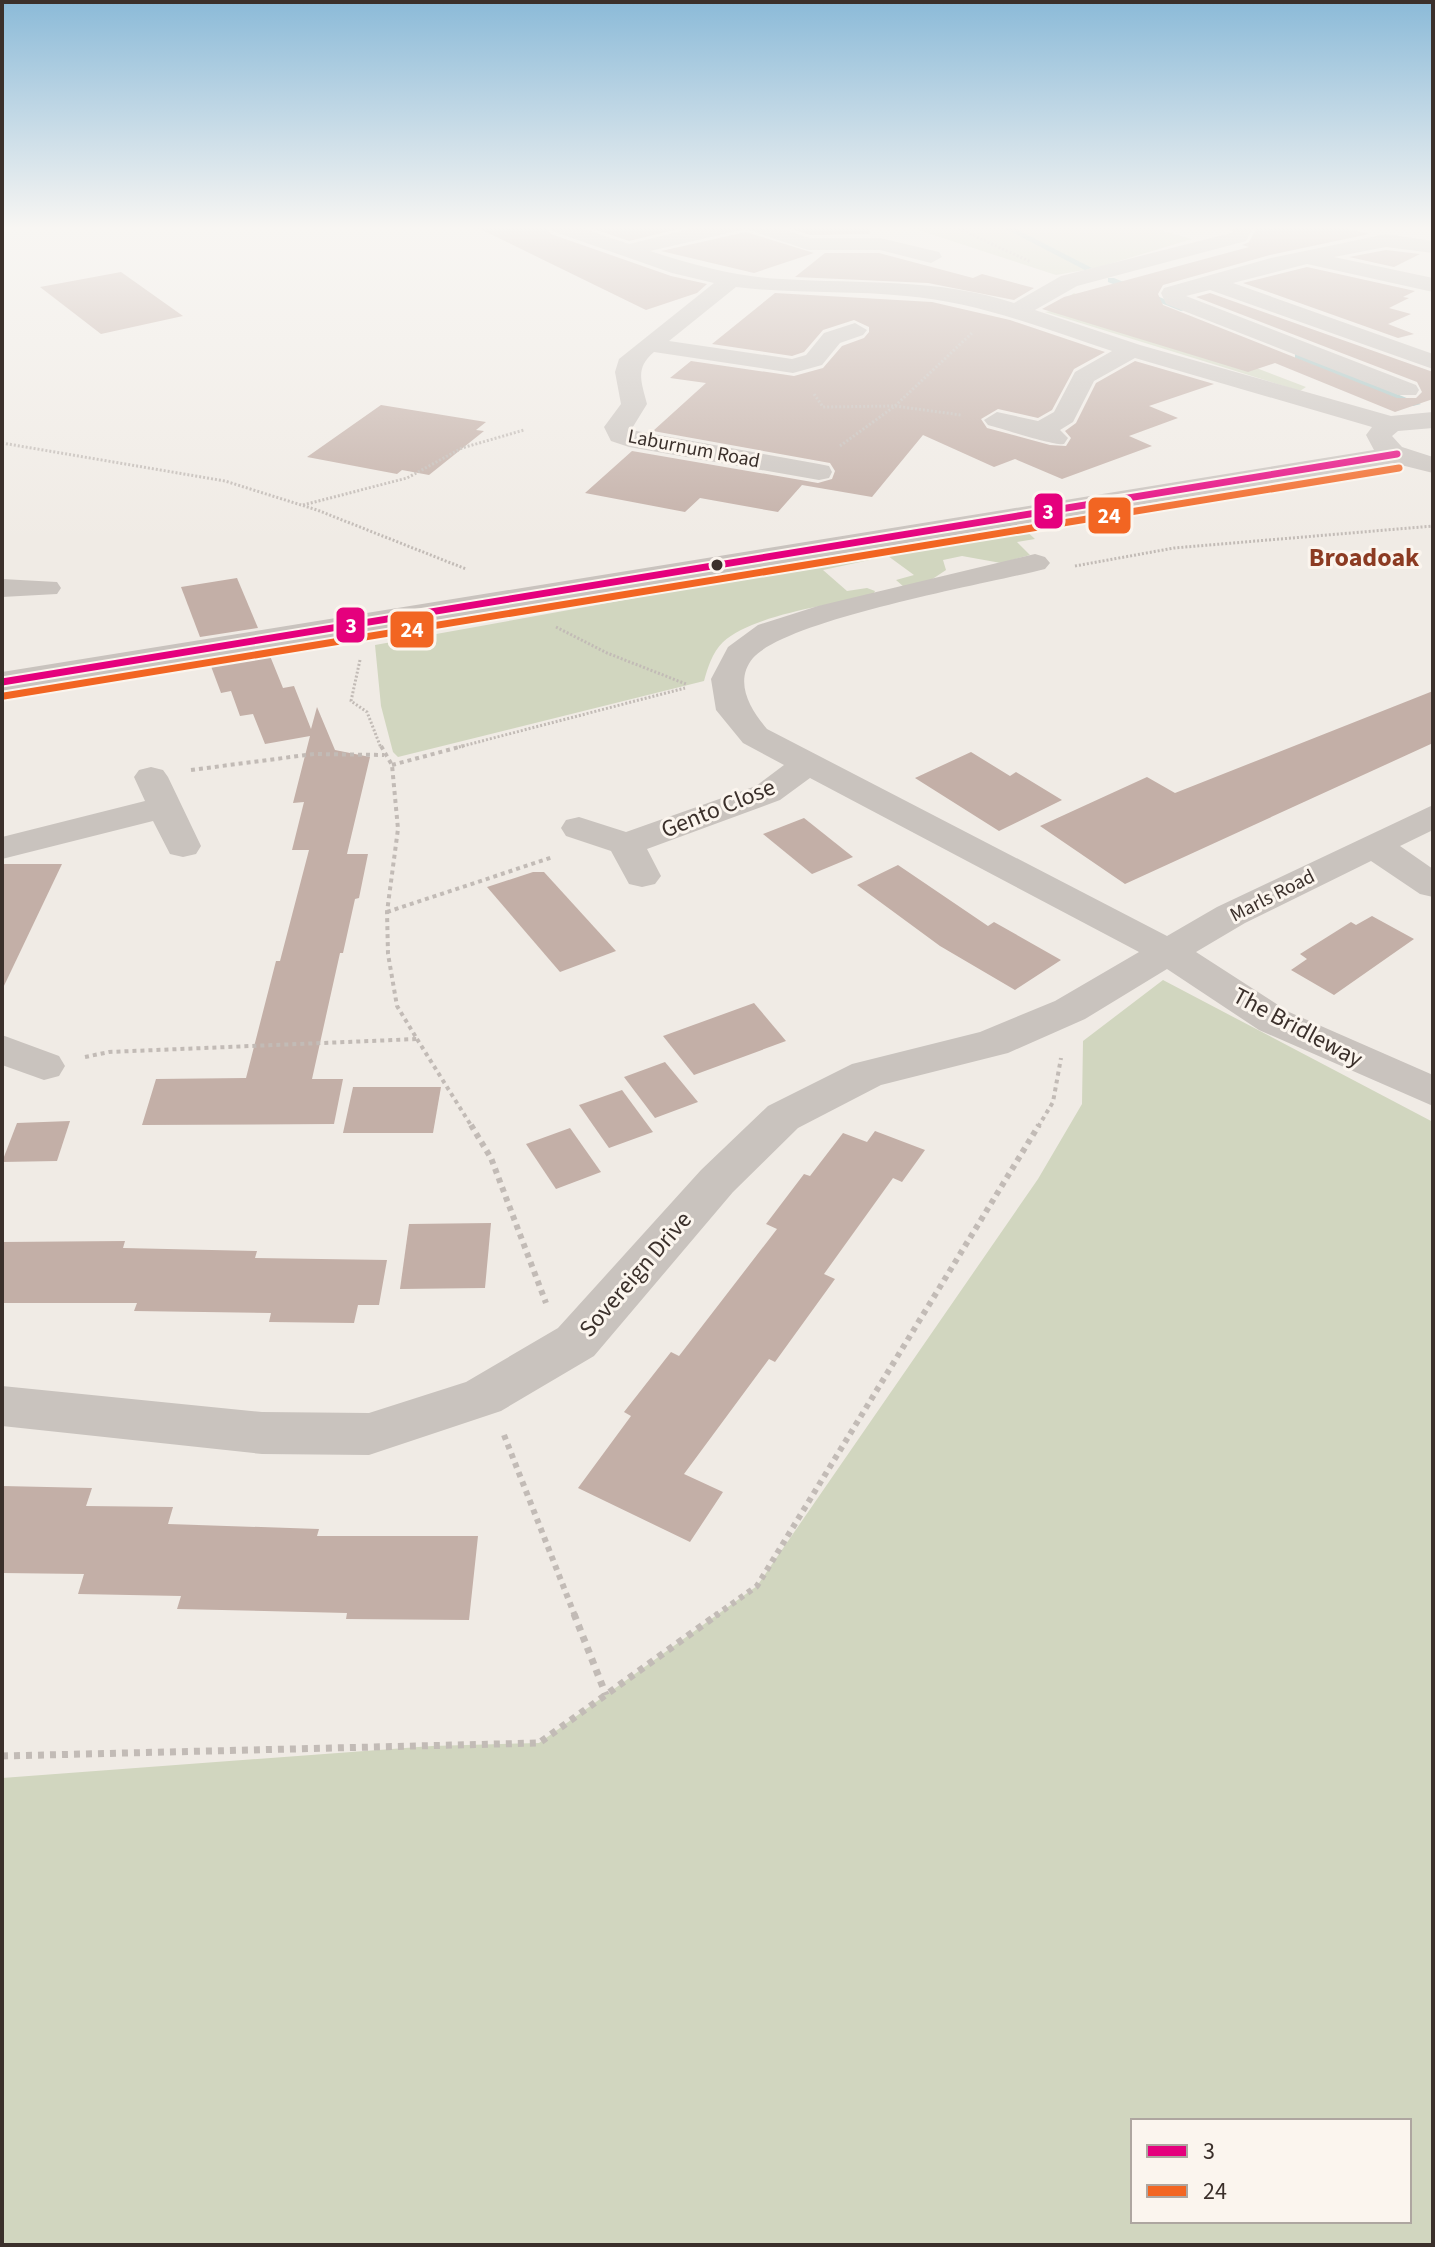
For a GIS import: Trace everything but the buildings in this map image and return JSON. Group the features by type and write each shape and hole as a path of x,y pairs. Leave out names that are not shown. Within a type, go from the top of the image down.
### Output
{"street":[{"name":"Laburnum Road","path":"664,332 631,359 627,372 634,404 617,427 620,435 638,441 791,458 819,472"},
{"path":"804,332 832,338 850,332"},
{"path":"1078,332 1390,424 1433,420"},
{"path":"1258,332 1407,390"},
{"path":"1348,332 1433,362"},
{"path":"648,344 768,365 793,366 814,360 832,338"},
{"path":"997,420 1048,433 1064,417 1084,377 1132,350"},
{"path":"1390,424 1379,435 1380,441 1397,454 1433,465"},
{"path":"2,682 1397,454"},
{"path":"1035,563 984,566 769,632 739,654 727,679 733,710 755,736 1168,952"},
{"path":"2,588 46,588"},
{"name":"Gento Close","path":"605,837 768,793 807,764"},
{"path":"2,848 158,792 183,846"},
{"name":"Marls Road","path":"1168,952 1231,915 1433,816"},
{"path":"605,837 642,876"},
{"path":"1373,845 1433,886"},
{"name":"Sovereign Drive","path":"2,1406 262,1433 369,1434 488,1394 576,1342 717,1181 783,1117 867,1074 993,1043 1070,1010 1168,952"},
{"name":"The Bridleway","path":"1168,952 1274,1021 1433,1092"},
{"path":"2,1050 44,1066"}],"path":[{"path":"791,458 834,451 895,406 980,332"},
{"path":"793,366 823,407 895,406 997,420"},
{"path":"302,505 407,478 462,448 524,430"},
{"path":"2,443 41,454 222,480 302,505 513,588 534,613 566,634 693,686 392,765"},
{"path":"1035,563 1058,571 1114,557 1174,548 1433,526"},
{"path":"361,656 351,701 367,712 384,755 392,765 398,829 387,912 388,954 397,1006 491,1158 564,1349"},
{"path":"158,792 299,756 384,755"},
{"path":"387,912 605,837"},
{"path":"2,1756 539,1743 757,1586 1053,1102 1070,1010"},
{"path":"44,1066 109,1052 417,1039"},
{"path":"488,1394 606,1695"}],"green space":[{"path":"1109,332 1162,332 1306,387 1300,391"},
{"path":"1023,528 1035,539 1017,542 1030,555 1001,563 962,556 943,560 946,570 931,580 904,587 896,580 914,575 888,556 823,570 847,591 867,588 875,591 873,595 773,617 737,632 716,651 704,681 398,757 393,752 381,706 375,645"},
{"path":"1163,980 1433,1122 1433,2245 2,2245 2,1778 432,1746 539,1743 757,1586 1038,1179 1082,1104 1083,1041"}],"waterway":[{"path":"1298,356 1416,404"}],"transit line":[{"name":"3","path":"2,682 1397,454"},
{"name":"24","path":"4,696 1399,468"}],"district":[{"name":"Broadoak","path":"1364,557"}]}
